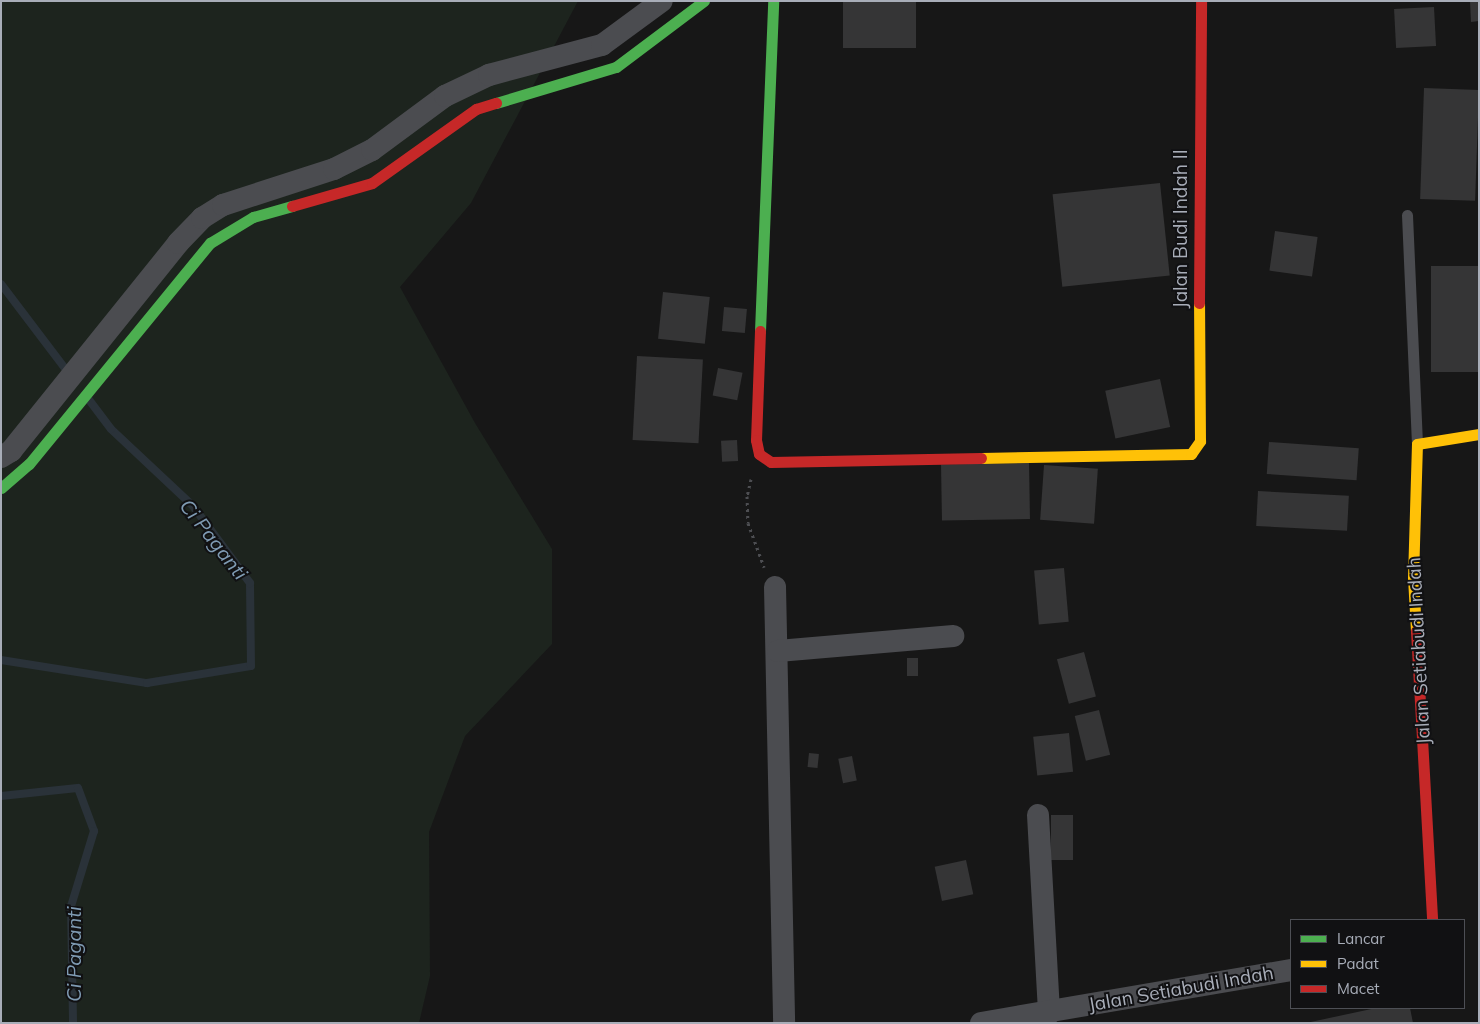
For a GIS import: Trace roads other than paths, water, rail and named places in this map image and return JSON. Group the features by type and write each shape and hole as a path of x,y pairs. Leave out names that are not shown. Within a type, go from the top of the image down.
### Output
{"street":[{"path":"1,488 14,457 202,218 224,205 334,170 372,150 445,96 489,75 602,45 662,1"},
{"path":"14,457 193,264 210,243 253,217 372,183 476,109 616,67 704,1"},
{"name":"Jalan Budi Indah II","path":"773,1 756,440 759,454 770,462 1191,454 1200,441 1198,144 1201,1"},
{"path":"1417,444 1479,434"},
{"name":"Jalan Setiabudi Indah","path":"1417,444 1413,578 1432,919"},
{"path":"775,587 778,651 784,1023"},
{"path":"778,651 953,636"},
{"path":"1038,815 1049,1014"},
{"name":"Jalan Setiabudi Indah","path":"982,1023 1049,1014 1103,1000 1290,970"}],"lane":[{"path":"1407,215 1417,444"}],"waterway":[{"name":"Ci Paganti","path":"1,284 70,375"},
{"name":"Ci Paganti","path":"1,660 147,683 251,666 250,583 193,506 111,429 89,400"},
{"name":"Ci Paganti","path":"1,796 78,788 94,831 71,906 73,1023"}]}
